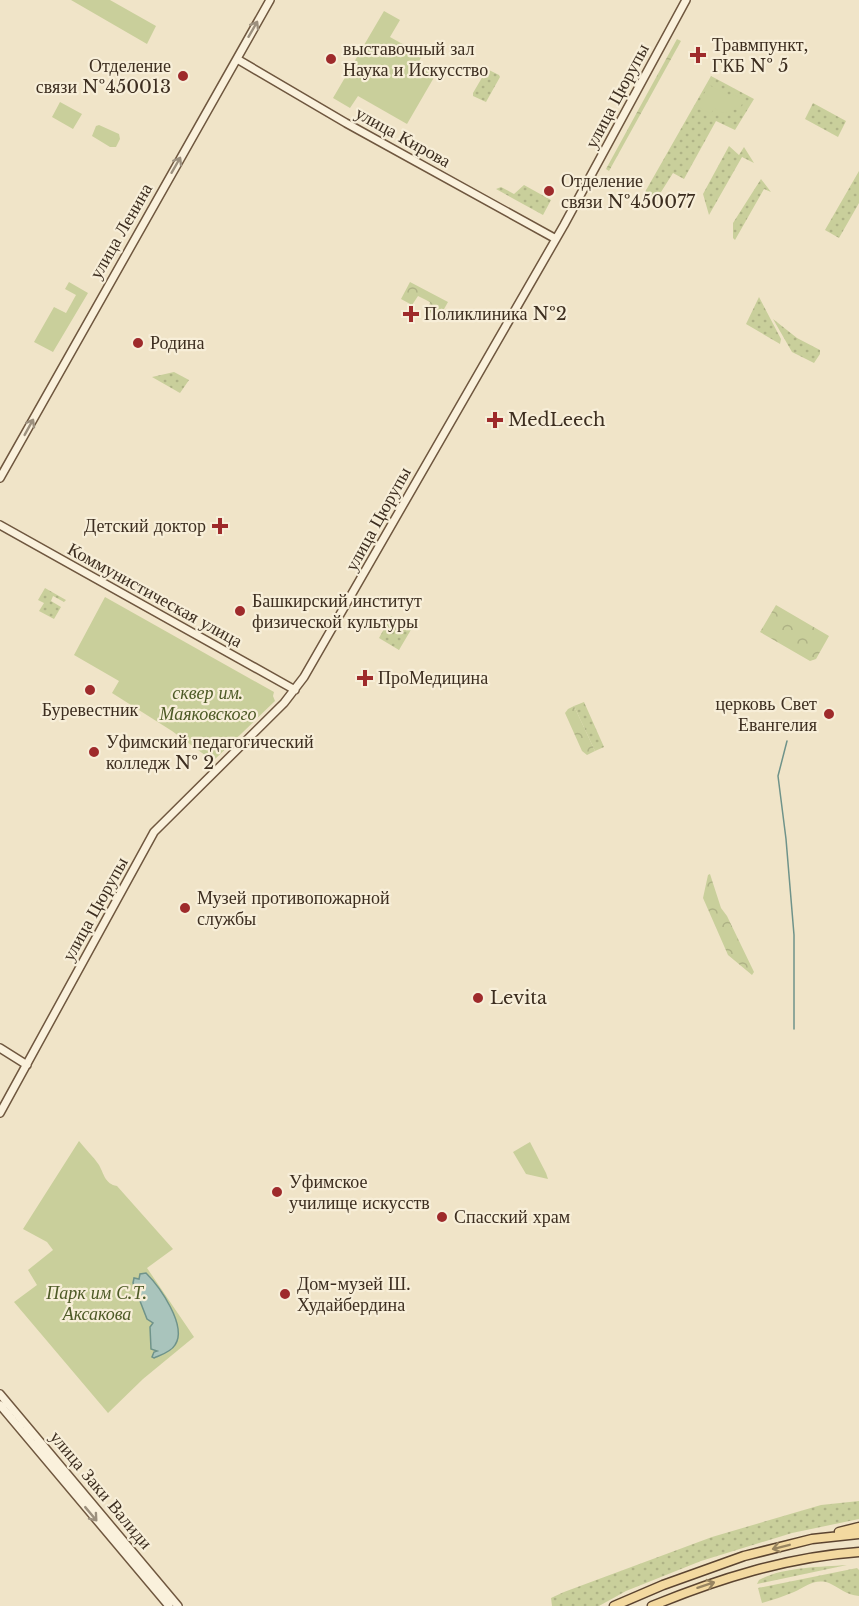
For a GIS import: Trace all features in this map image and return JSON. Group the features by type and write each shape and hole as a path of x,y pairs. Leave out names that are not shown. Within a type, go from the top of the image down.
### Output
{"main road":[{"name":"улица Ленина","path":"0,478 270,0"},
{"name":"улица Цюрупы","path":"0,1113 154,832 285,703 333,629 556,239 686,0"},
{"name":"улица Кирова","path":"237,59 556,239"},
{"name":"Коммунистическая улица","path":"0,525 295,690"},
{"path":"0,1048 27,1065"},
{"name":"улица Заки Валиди","path":"0,1394 178,1606"},
{"name":"улица Заки Валиди","path":"0,1405 169,1606"},
{"path":"614,1606 663,1585 744,1556 859,1527"},
{"path":"812,1539 859,1534"},
{"path":"652,1606 694,1588 749,1571 814,1557 859,1552"}],"green space":[{"path":"71,0 110,0 156,26 147,44"},
{"path":"384,11 400,20 390,37 422,55 418,64 436,74 407,124 358,96 350,108 333,98"},
{"path":"677,39 681,41 609,171 606,169"},
{"path":"487,69 500,77 486,102 473,96 473,93"},
{"path":"711,76 754,99 735,130 716,121 684,179 673,173 656,200 645,192"},
{"path":"709,85 731,97 733,94 744,100 740,108 723,113 714,108 711,114 697,106"},
{"path":"60,102 82,114 73,129 52,117"},
{"path":"813,103 846,121 838,137 805,119"},
{"path":"99,125 119,134 120,139 116,147 110,147 92,136 96,126"},
{"path":"729,146 739,155 744,147 754,163 742,157 709,215 703,194"},
{"path":"859,171 859,203 839,238 825,230"},
{"path":"761,179 771,192 764,189 735,240 733,223"},
{"path":"524,185 551,200 543,215 496,189 501,187 514,194"},
{"path":"69,282 88,293 53,352 34,342 54,307 66,313 76,295 65,289"},
{"path":"410,282 448,302 439,318 428,311 430,302 418,296 412,305 401,299"},
{"path":"759,297 781,339 780,344 746,324"},
{"path":"773,319 797,338 820,350 814,363 792,352"},
{"path":"174,372 189,380 180,393 152,377"},
{"path":"45,588 66,600 64,602 53,596 51,601 61,607 54,619 39,611 44,603 38,600"},
{"name":"сквер им. Маяковского","path":"105,597 274,692 275,701 213,761 172,731 112,693 119,681 74,655"},
{"path":"776,605 829,636 816,659 810,661 760,632"},
{"path":"391,616 412,628 399,650 379,638"},
{"path":"584,702 604,747 595,751 574,706"},
{"path":"574,706 595,751 587,755 582,751 565,713"},
{"path":"710,874 721,908 754,972 752,975 728,955 703,898"},
{"name":"Парк им С.Т. Аксакова","path":"79,1141 97,1162 107,1181 117,1186 173,1249 147,1268 194,1337 143,1379 108,1413 14,1302 37,1285 28,1270 53,1250 47,1242 23,1229"},
{"path":"530,1142 548,1179 526,1174 513,1152"},
{"path":"859,1501 859,1519 792,1533 701,1561 626,1591 599,1606 552,1606 551,1598 564,1592 712,1537 821,1505"},
{"path":"847,1565 757,1584 759,1580 779,1572"},
{"path":"857,1568 859,1570 859,1596 847,1593 829,1583 819,1582 762,1603 758,1588"}],"water":[{"path":"146,1273 164,1296 178,1328 175,1345 166,1353 154,1358 152,1357 154,1352 157,1351 151,1349 150,1327 153,1323 147,1319 133,1283 134,1278 139,1279 140,1274"}],"waterway":[{"path":"787,741 778,776 794,935 794,1029"}],"place":[{"name":"Травмпункт, ГКБ № 5","path":"698,55"},
{"name":"выставочный зал Наука и Искусство","path":"331,59"},
{"name":"Отделение связи №450013","path":"183,76"},
{"name":"Отделение связи №450077","path":"549,191"},
{"name":"Поликлиника №2","path":"411,314"},
{"name":"Родина","path":"138,343"},
{"name":"MedLeech","path":"495,420"},
{"name":"Детский доктор","path":"220,526"},
{"name":"Башкирский институт физической культуры","path":"240,611"},
{"name":"ПроМедицина","path":"365,678"},
{"name":"Буревестник","path":"90,690"},
{"name":"церковь Свет Евангелия","path":"829,714"},
{"name":"Уфимский педагогический колледж № 2","path":"94,752"},
{"name":"Музей противопожарной службы","path":"185,908"},
{"name":"Levita","path":"478,998"},
{"name":"Уфимское училище искусств","path":"277,1192"},
{"name":"Спасский храм","path":"442,1217"},
{"name":"Дом-музей Ш. Худайбердина","path":"285,1294"}]}
